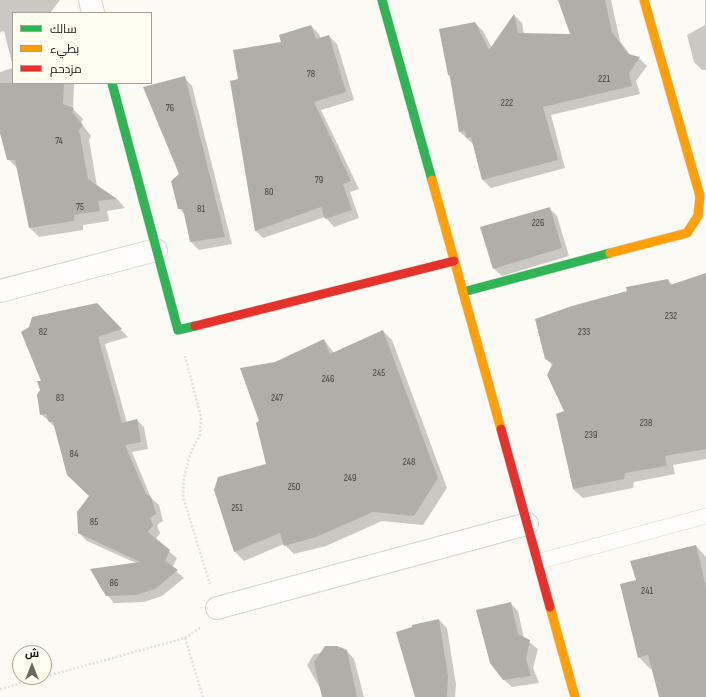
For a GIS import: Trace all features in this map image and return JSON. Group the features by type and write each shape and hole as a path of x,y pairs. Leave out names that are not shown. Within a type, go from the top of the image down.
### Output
{"street":[{"path":"90,0 93,12"},
{"path":"382,0 575,697"},
{"path":"463,292 687,233 698,216 700,196 644,0"},
{"path":"112,84 178,330 454,261"},
{"path":"0,291 156,250"},
{"path":"217,608 527,524"}],"lane":[{"path":"537,562 706,516"}],"path":[{"path":"0,689 186,638 198,630 217,608 183,496 184,477 191,452 200,435 201,417 178,330"},
{"path":"186,638 203,697"}],"building":[{"path":"558,0 605,0 612,32 628,54 640,57 629,73 632,86 543,107 558,160 482,180 471,137 466,138 465,131 459,132 450,75 448,75 439,29 475,22 489,50 514,14 518,33 570,34"},
{"path":"311,25 316,39 329,35 346,92 314,102 351,181 343,184 352,210 325,219 321,207 255,231 230,81 238,79 233,50 281,42 279,35"},
{"path":"185,76 225,237 190,242 183,209 178,209 171,181 179,174 143,87"},
{"path":"0,83 64,84 63,104 74,108 72,112 83,125 79,130 88,179 117,199 98,201 100,211 74,215 74,221 29,228 15,160 7,160 0,133"},
{"path":"550,207 562,248 493,269 480,227"},
{"path":"706,273 706,449 665,456 667,466 625,473 624,479 573,489 556,414 564,411 547,375 553,363 545,359 535,319 572,306 627,291 626,287 668,279 670,285"},
{"path":"97,303 122,329 98,337 122,423 137,419 141,442 125,445 146,494 151,497 156,514 150,518 153,525 148,532 170,550 165,561 178,570 155,589 136,595 106,596 90,569 140,562 78,533 77,512 89,496 67,475 53,422 49,422 46,414 40,415 37,395 40,390 37,381 41,381 21,332 29,327 32,317"},
{"path":"383,330 438,478 414,516 373,512 316,537 284,546 280,533 234,552 214,490 218,477 266,464 256,423 259,421 240,368 275,362 324,339 330,354"},
{"path":"696,545 706,587 706,697 659,697 648,655 638,658 620,584 636,580 630,561"},
{"path":"511,602 518,634 530,640 526,659 531,676 503,680 490,663 476,610"},
{"path":"439,619 448,676 447,697 415,697 396,632 412,627 412,625"},
{"path":"325,646 337,646 347,650 357,697 322,697 314,662"}],"traffic: fast":[{"path":"382,0 432,180"},
{"path":"112,84 178,330 195,326"},
{"path":"463,292 610,253"}],"traffic: slow":[{"path":"610,253 687,233 698,216 700,196 644,0"},
{"path":"432,180 501,429"},
{"path":"550,607 575,697"}],"traffic: jam":[{"path":"195,326 454,261"},
{"path":"501,429 550,607"}]}
